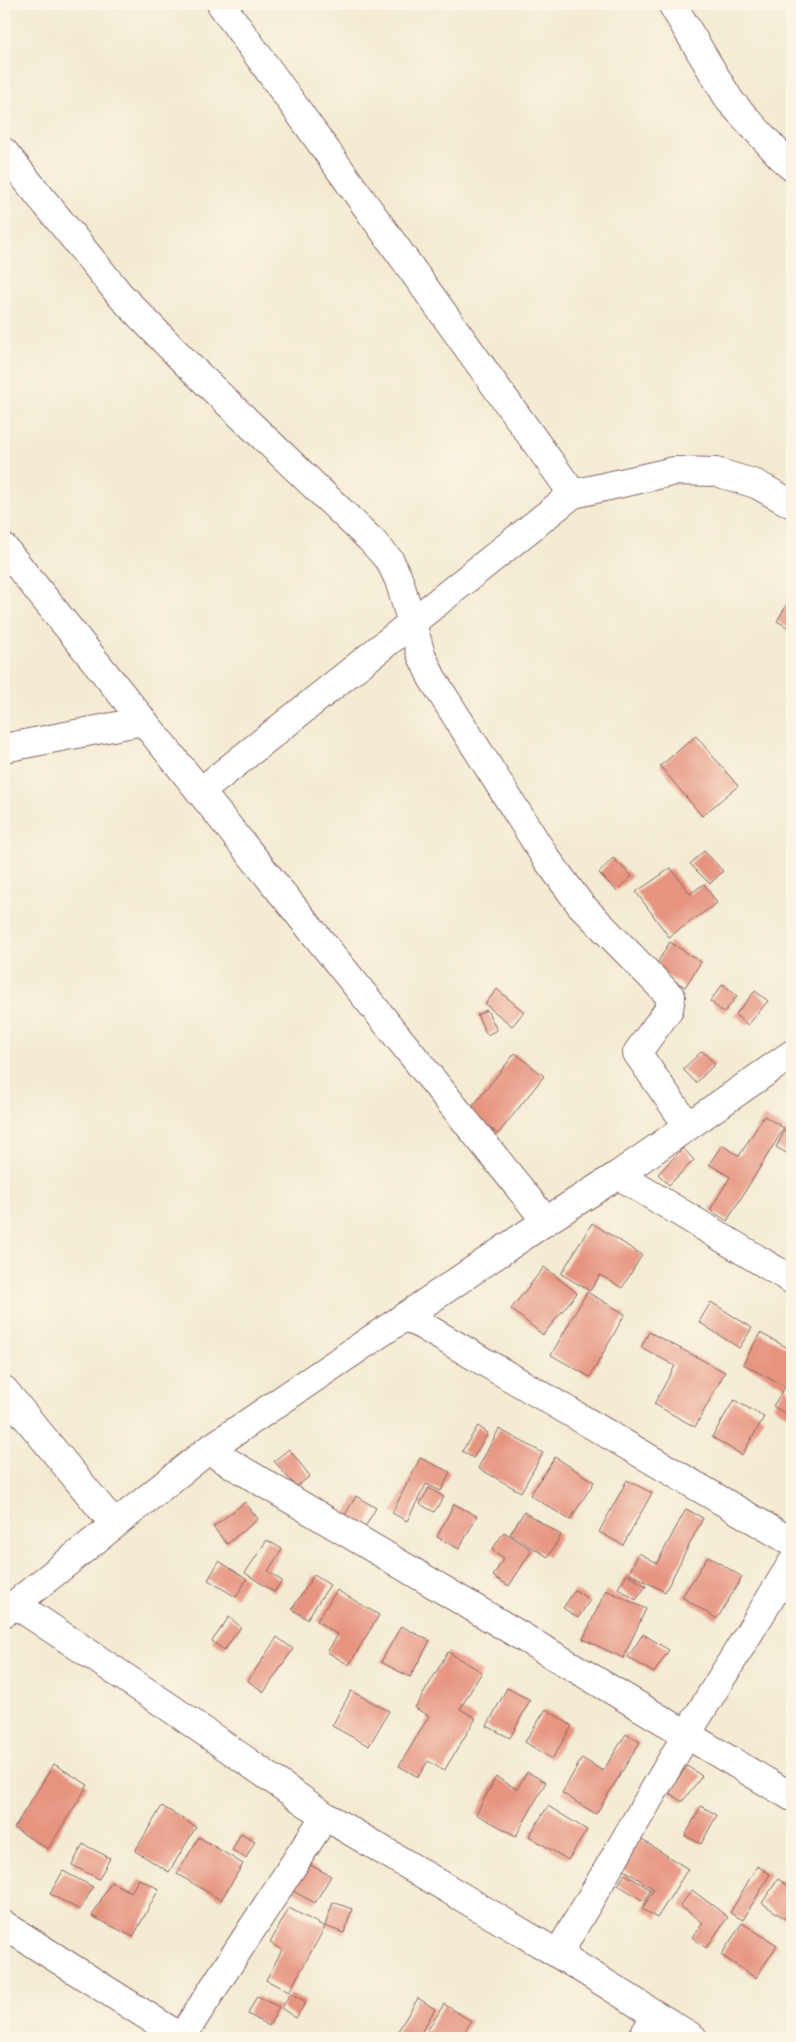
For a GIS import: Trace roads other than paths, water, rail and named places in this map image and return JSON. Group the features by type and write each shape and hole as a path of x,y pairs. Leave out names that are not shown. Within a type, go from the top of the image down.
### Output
{"street":[{"path":"221,4 573,494"},
{"path":"672,4 730,101 786,162 792,166"},
{"path":"4,152 120,295 186,363 371,540 390,561 399,580 421,654 432,678 546,858 580,904 671,997 669,1009 637,1053 688,1126"},
{"path":"200,792 573,494 675,471 716,472 756,484 792,504"},
{"path":"4,548 546,1222"},
{"path":"4,748 143,721"},
{"path":"693,2038 649,2027 558,1954 325,1816 172,1708 9,1609 208,1450 618,1175 792,1054"},
{"path":"618,1175 792,1280"},
{"path":"406,1316 792,1542"},
{"path":"4,1390 114,1524"},
{"path":"208,1450 792,1797"},
{"path":"558,1954 687,1734 792,1563"},
{"path":"4,1925 181,2038 325,1816"}]}
